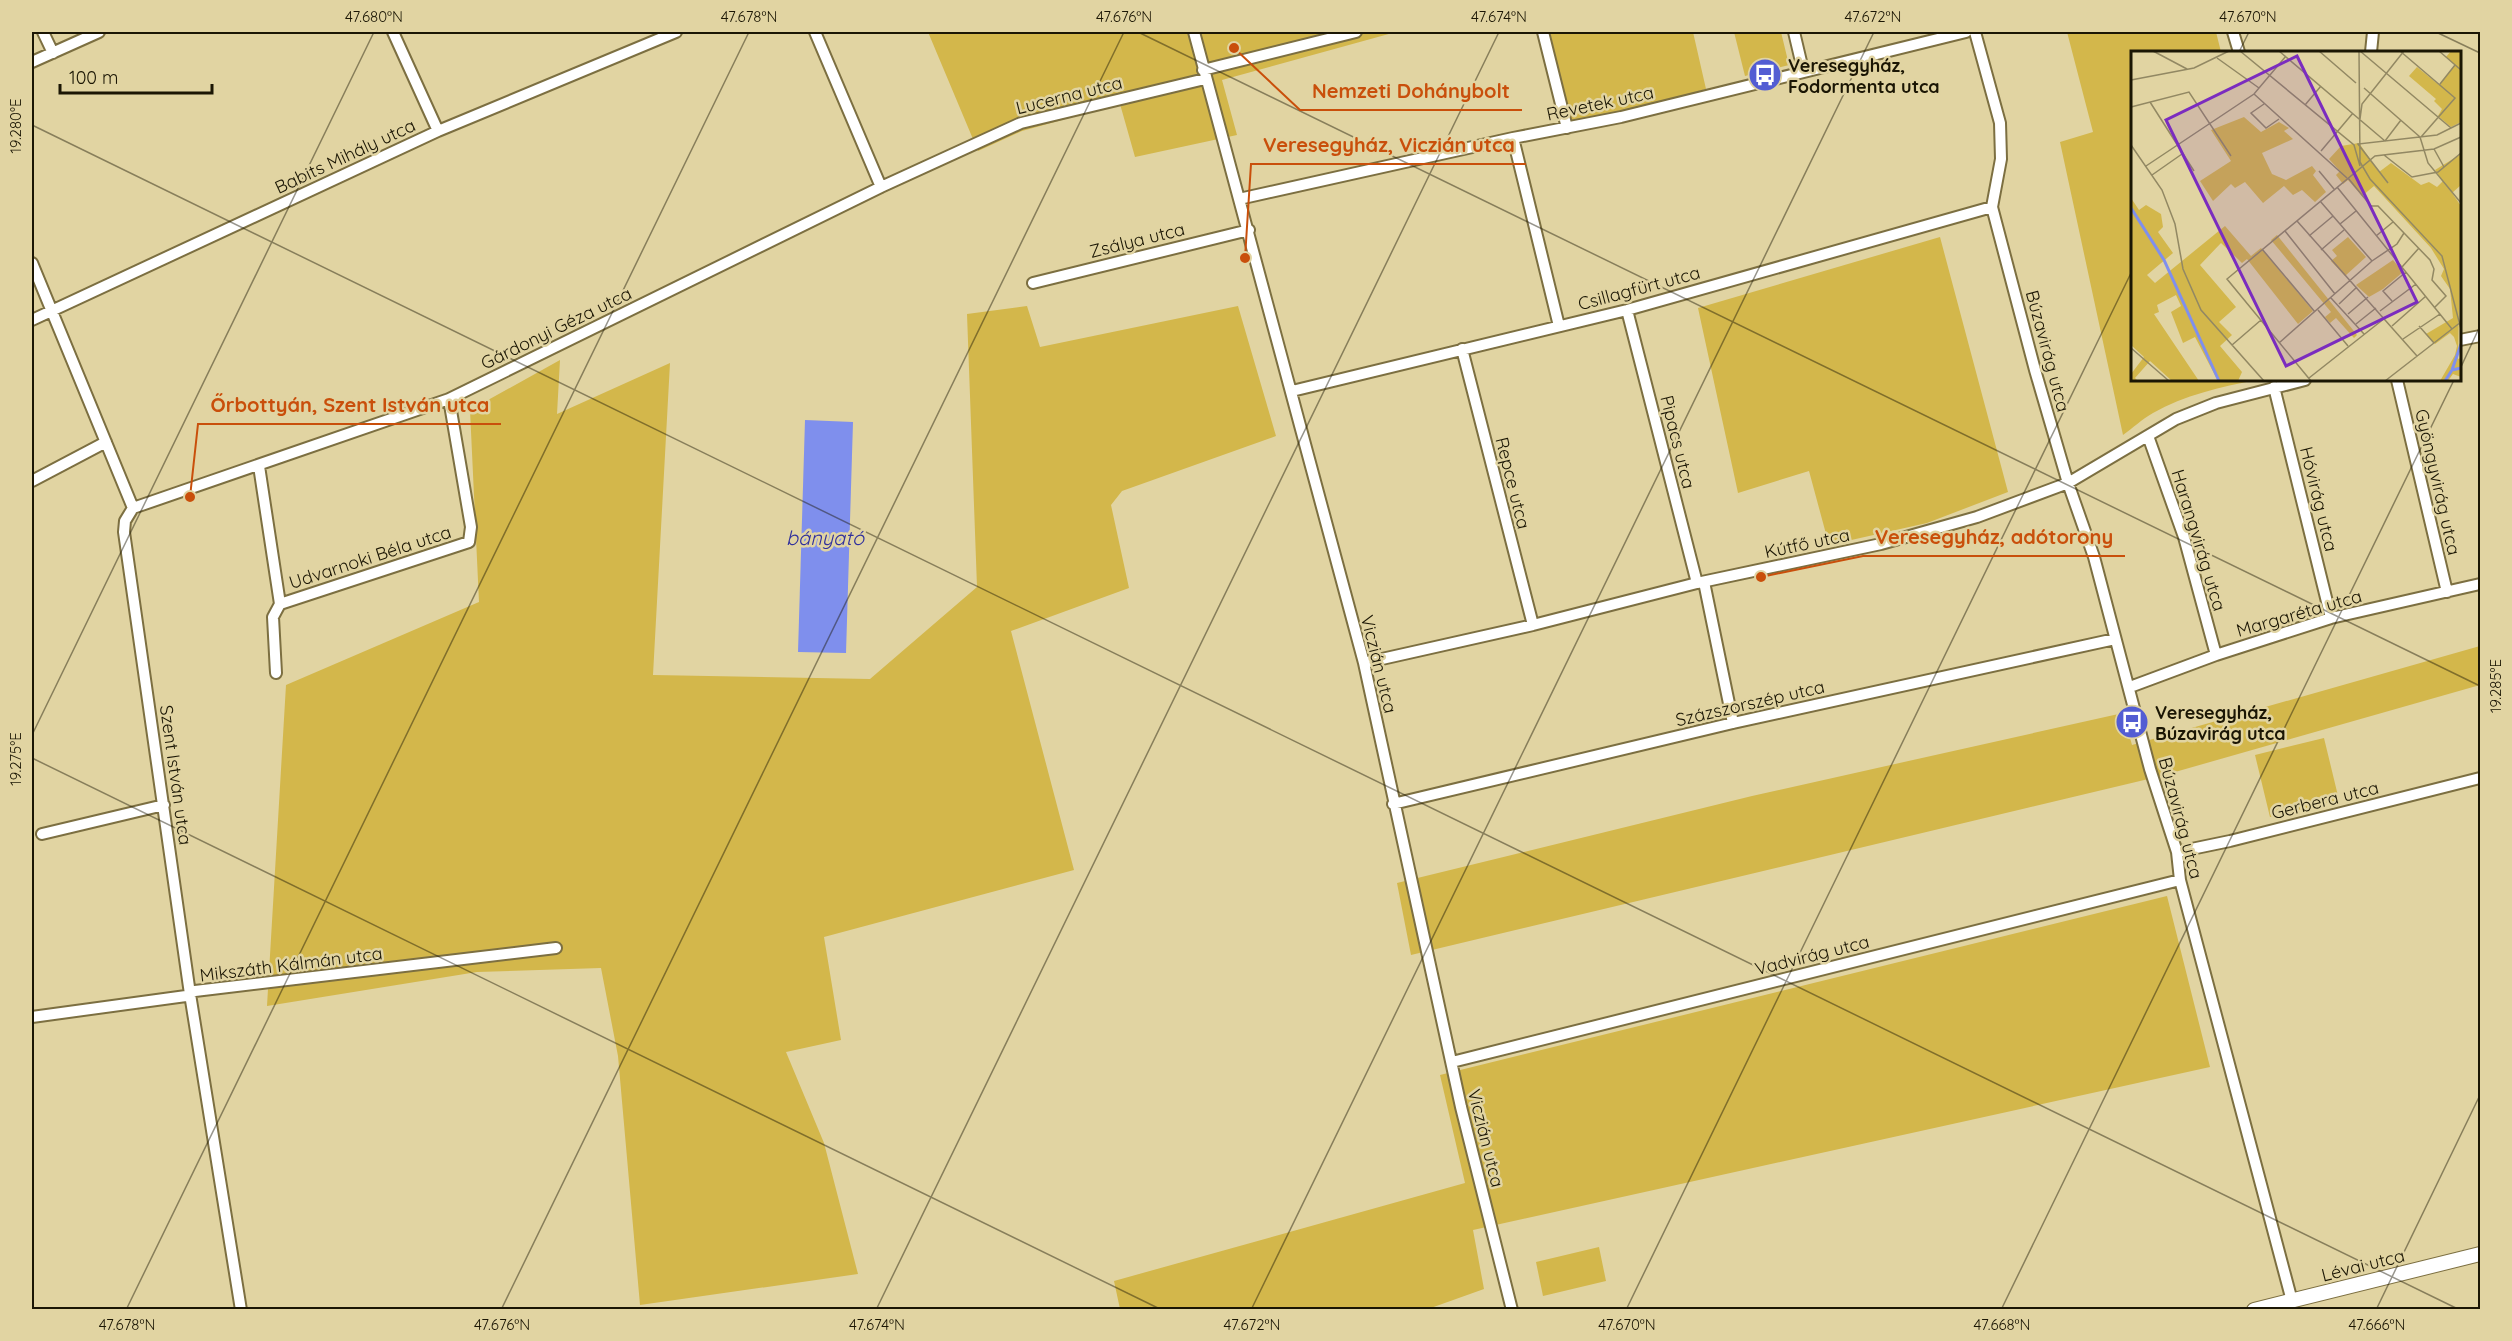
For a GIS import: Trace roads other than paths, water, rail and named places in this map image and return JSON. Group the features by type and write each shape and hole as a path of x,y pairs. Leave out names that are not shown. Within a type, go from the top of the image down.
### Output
{"street":[{"path":"43,32 53,53"},
{"path":"32,63 99,32"},
{"path":"393,32 438,131"},
{"name":"Babits Mihály utca","path":"32,320 438,131 676,32"},
{"path":"815,32 881,187"},
{"name":"Viczián utca","path":"1194,32 1364,663 1393,804 1452,1062 1512,1310"},
{"name":"Lucerna utca","path":"881,187 1022,123 1356,32"},
{"path":"1543,32 1567,128"},
{"path":"1794,32 1803,70"},
{"name":"Revetek utca","path":"1239,199 1513,138 1621,117 1803,70 1966,32"},
{"name":"Búzavirág utca","path":"1975,32 2000,123 2001,159 1992,207 2035,370 2068,483 2094,557 2150,769 2176,852 2180,880 2292,1301"},
{"path":"2233,32 2239,51"},
{"path":"2371,51 2373,32"},
{"path":"1513,138 1559,326"},
{"name":"Gárdonyi Géza utca","path":"132,508 449,399 881,187"},
{"name":"Csillagfürt utca","path":"1292,391 1627,310 1992,207"},
{"name":"Zsálya utca","path":"1033,283 1249,230"},
{"path":"32,263 132,508"},
{"name":"Pipacs utca","path":"1627,310 1700,582 1734,723"},
{"path":"2461,340 2481,336"},
{"name":"Repce utca","path":"1462,349 1533,625"},
{"name":"Kútfő utca","path":"1364,663 1533,625 1700,582 1892,541 1977,517 2068,483 2176,419 2216,403 2301,381"},
{"name":"Gyöngyvirág utca","path":"2397,381 2447,592"},
{"name":"Hóvirág utca","path":"2274,387 2331,618"},
{"name":"Udvarnoki Béla utca","path":"280,604 469,542 471,526 449,399"},
{"name":"Harangvirág utca","path":"2148,435 2184,537 2216,656"},
{"path":"32,481 106,441"},
{"name":"Udvarnoki Béla utca","path":"259,466 280,604 273,617 276,673"},
{"name":"Szent István utca","path":"132,508 125,521 124,532 190,994 241,1310"},
{"name":"Margaréta utca","path":"2130,687 2331,618 2481,584"},
{"name":"Százszorszép utca","path":"1393,804 1734,723 2115,639"},
{"name":"Gerbera utca","path":"2176,852 2230,841 2481,778"},
{"path":"42,834 164,805"},
{"name":"Vadvirág utca","path":"1452,1062 2180,880"},
{"name":"Mikszáth Kálmán utca","path":"32,1017 186,996 206,990 556,948"},
{"name":"Lévai utca","path":"2254,1310 2481,1254"}],"water":[{"name":"bányató","path":"805,420 853,422 846,653 798,652"}],"place":[{"name":"Nemzeti Dohánybolt","path":"1234,48"},
{"name":"Veresegyház, Fodormenta utca","path":"1765,75"},
{"name":"Veresegyház, Viczián utca","path":"1245,258"},
{"name":"Őrbottyán, Szent István utca","path":"190,497"},
{"name":"Veresegyház, adótorony","path":"1761,577"},
{"name":"Veresegyház, Búzavirág utca","path":"2132,722"}]}
